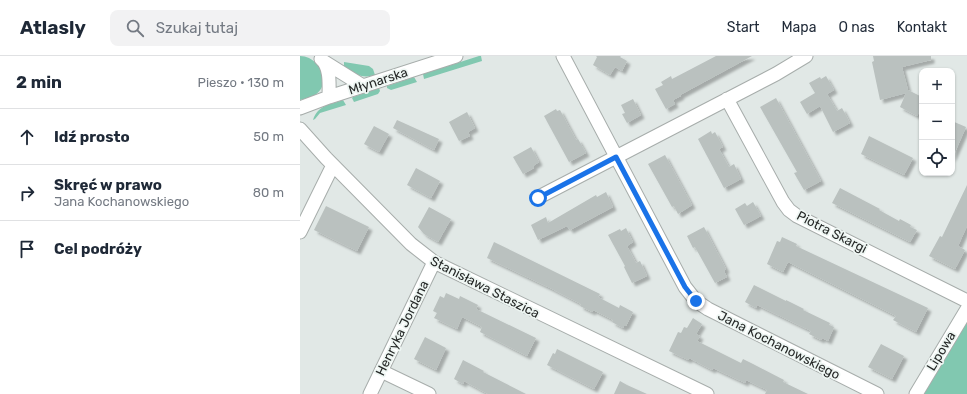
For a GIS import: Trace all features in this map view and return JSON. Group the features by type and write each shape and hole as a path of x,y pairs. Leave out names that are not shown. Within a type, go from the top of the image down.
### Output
{"street":[{"name":"Młynarska","path":"300,108 329,97 456,56"},
{"name":"Jana Kochanowskiego","path":"563,56 685,287 696,301 708,309 877,394"},
{"path":"538,198 806,56"},
{"path":"320,58 363,86"},
{"path":"320,58 328,72 329,97"},
{"name":"Piotra Skargi","path":"727,98 783,202 789,210 797,216 967,301"},
{"name":"Stanisława Staszica","path":"300,129 333,165 411,244 434,262 707,394"},
{"path":"300,232 333,165"},
{"name":"Henryka Jordana","path":"370,394 434,262"},
{"name":"Lipowa","path":"916,394 967,309"},
{"path":"381,371 429,394"}],"green space":[{"path":"300,56 313,60 318,65 323,77 323,84 315,95 300,100"},
{"path":"481,56 482,61 424,79 423,74"},
{"path":"344,62 369,66 373,69 375,75 359,75 344,66"},
{"path":"414,77 417,82 391,90 387,88 387,86"},
{"path":"379,88 380,91 378,94 354,102 352,98 353,97"},
{"path":"343,100 346,105 320,113 313,120 321,108"},
{"path":"967,322 967,394 924,394"}],"building":[{"path":"596,56 621,56 620,57 627,61 622,71 615,67 610,75 593,65 597,57"},
{"path":"716,56 752,56 680,95 681,96 673,100 675,104 666,109 655,89 663,85 661,82 671,76 672,79"},
{"path":"873,56 931,56 931,60 902,67 908,90 919,96 919,112 917,116 900,107 906,93 880,100 872,62 874,61"},
{"path":"826,76 834,90 827,94 837,111 842,108 850,123 833,132 820,106 807,114 800,102 815,93 809,83 820,77 821,79"},
{"path":"776,98 821,181 804,190 794,173 797,172 760,107"},
{"path":"633,99 641,115 627,123 622,114 625,113 621,105"},
{"path":"556,109 557,111 560,110 576,140 578,139 586,153 569,162 544,116"},
{"path":"467,112 475,128 468,132 470,136 459,141 449,122"},
{"path":"397,120 439,139 434,150 393,128"},
{"path":"955,122 966,127 955,152"},
{"path":"374,126 389,134 379,152 364,144"},
{"path":"711,131 712,134 715,132 723,147 719,149 729,167 734,164 741,179 724,188 698,139"},
{"path":"869,136 913,158 904,175 861,154"},
{"path":"531,147 539,162 533,166 534,168 523,174 513,157"},
{"path":"665,155 692,205 678,214 674,206 672,207 648,164"},
{"path":"416,168 440,181 431,198 407,185"},
{"path":"967,185 967,226 958,246 965,250 955,269 929,256 940,236 942,237"},
{"path":"840,188 899,221 900,219 911,225 910,227 917,230 910,242 832,203"},
{"path":"606,192 613,207 570,230 567,226 538,240 531,225 546,217 548,223 596,195 597,197"},
{"path":"753,202 761,216 744,225 735,209 745,203 747,206"},
{"path":"326,206 369,227 357,251 314,230"},
{"path":"429,207 451,219 438,242 424,234 418,227"},
{"path":"704,227 726,269 724,271 727,277 715,283 695,247 693,248 687,236"},
{"path":"626,228 633,242 627,246 636,263 640,261 647,276 632,283 624,267 625,266 608,235 620,229 621,231"},
{"path":"782,237 797,244 796,246 928,308 916,332 893,320 896,316 788,262 783,272 767,264 777,241 780,242"},
{"path":"494,242 600,294 598,297 619,308 620,305 633,312 626,326 623,328 612,322 613,320 593,310 592,312 580,306 581,304 550,288 487,258"},
{"path":"754,285 830,323 829,325 834,327 828,341 822,338 821,340 809,334 811,331 757,305 756,308 745,302"},
{"path":"446,293 459,299 460,296 478,305 476,309 536,338 527,356 480,332 482,327 462,317 457,329 434,318 437,313 433,311 440,296 444,298"},
{"path":"693,318 702,324 696,334 700,336 697,341 741,363 743,359 784,380 783,382 808,394 765,394 767,390 746,380 745,383 713,368 712,370 689,358 688,360 669,351 678,332 681,333 684,327 687,328"},
{"path":"425,337 446,348 436,370 414,359"},
{"path":"881,344 904,356 892,379 868,367"},
{"path":"557,349 603,372 594,389 547,365 553,353 555,354"},
{"path":"463,360 526,394 488,394 464,381 463,384 454,379"},
{"path":"620,381 627,385 647,394 614,394"}],"route":[{"path":"538,198 616,157 685,287 696,301"}]}
